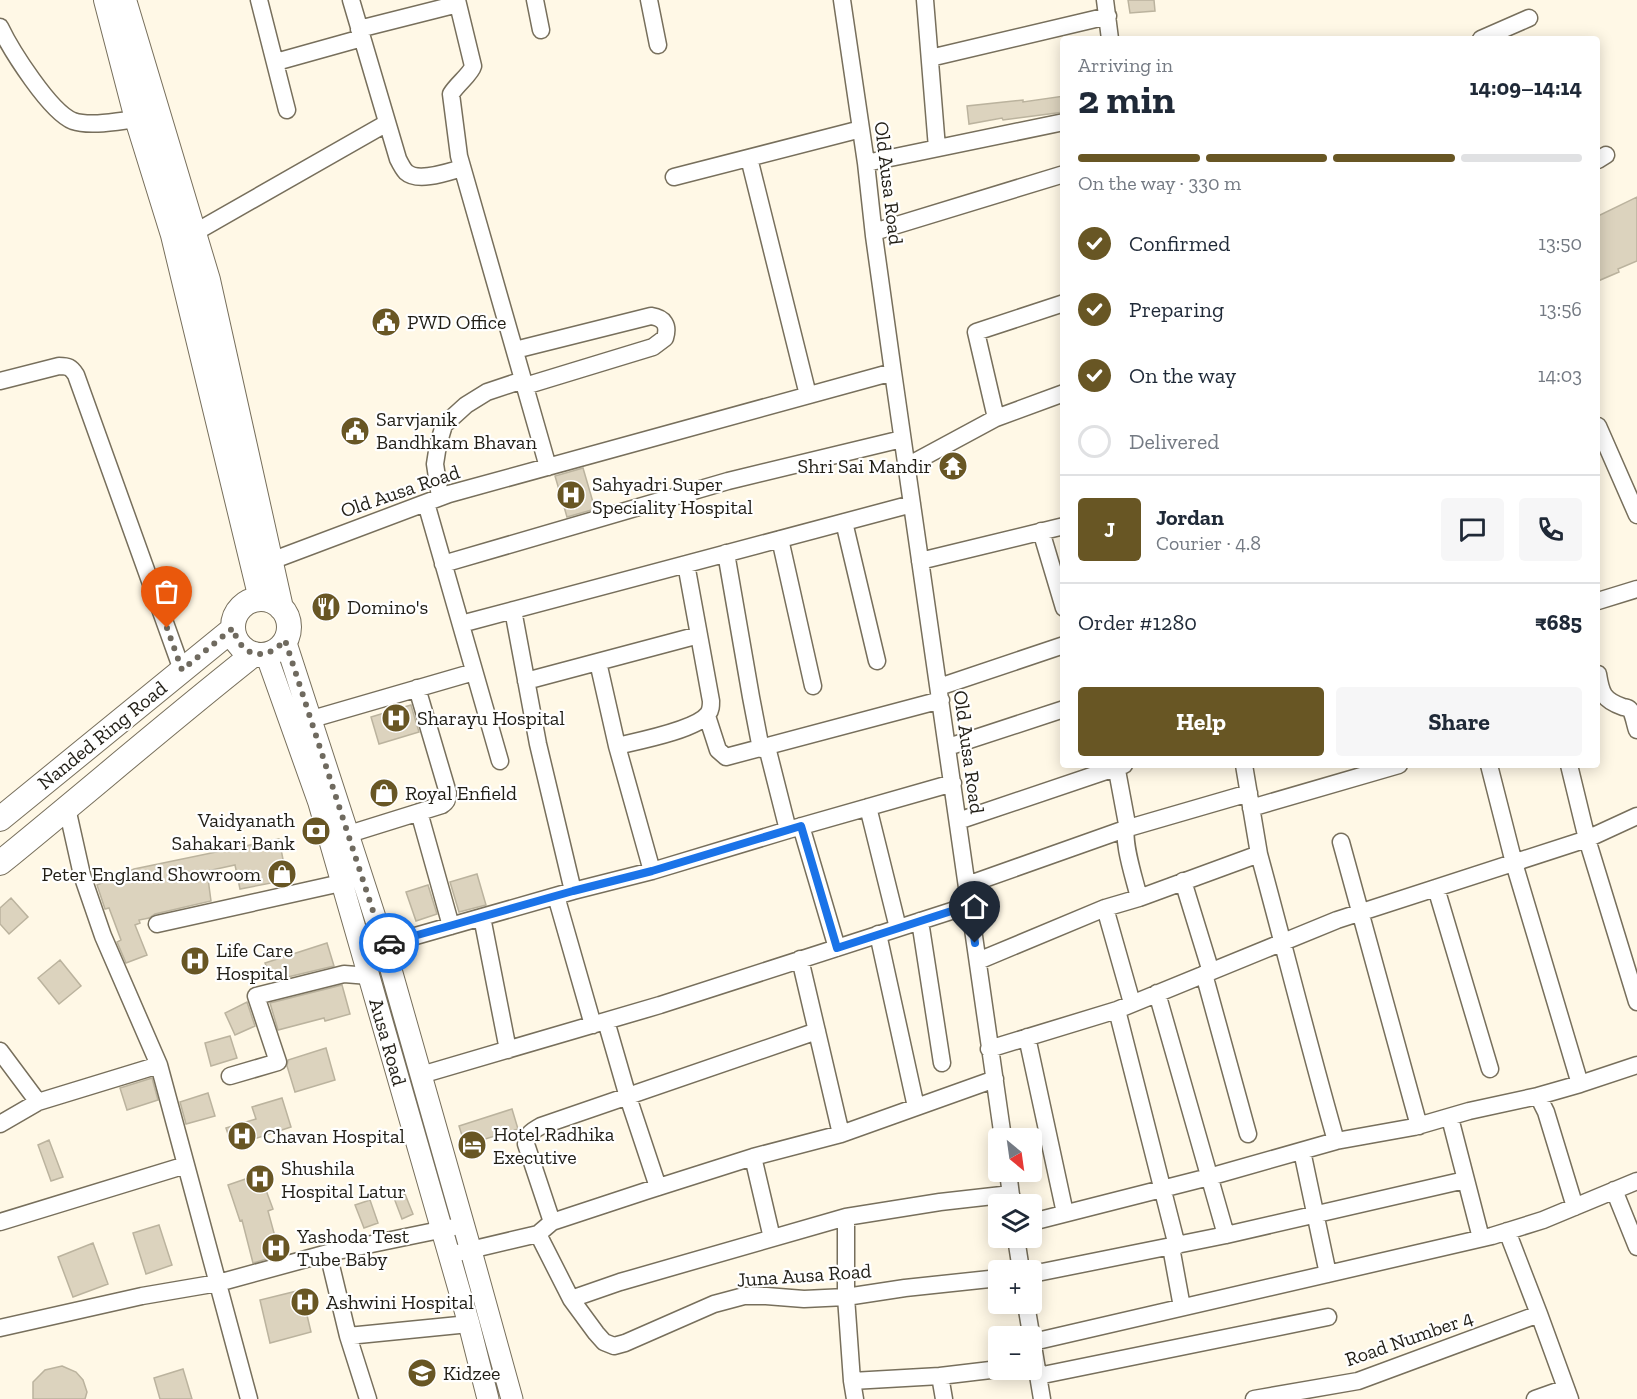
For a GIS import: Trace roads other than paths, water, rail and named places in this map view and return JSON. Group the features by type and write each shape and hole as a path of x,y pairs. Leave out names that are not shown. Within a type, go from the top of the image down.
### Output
{"highway":[{"path":"0,863 139,747 260,654 277,649 285,640 289,629 287,618 271,603 174,235 137,119 106,0"},
{"path":"124,0 208,280 271,561 271,603"},
{"path":"233,628 234,617 240,608 271,603"},
{"name":"Nanded Ring Road","path":"0,819 233,628"},
{"name":"Ausa Road","path":"233,628 236,640 243,649 260,654"}],"main road":[{"path":"285,640 384,945 512,1399"},
{"name":"Ausa Road","path":"260,654 319,803 469,1324 488,1399"}],"street":[{"path":"259,0 287,110"},
{"path":"351,0 398,159 406,171 416,177 462,168"},
{"path":"535,0 541,30"},
{"path":"649,0 658,45"},
{"name":"Old Ausa Road","path":"842,0 1002,1128"},
{"path":"925,0 937,148"},
{"path":"276,62 458,2 472,70 457,84 451,94 453,122 462,168 548,467"},
{"path":"930,58 1106,8 1110,36"},
{"path":"1492,36 1529,18"},
{"path":"0,27 9,46 59,112 73,121 90,123 137,119"},
{"path":"194,233 387,123"},
{"path":"866,163 1060,123"},
{"path":"674,177 861,129"},
{"path":"749,158 808,395"},
{"path":"874,232 1060,175"},
{"path":"996,418 976,332 1060,304"},
{"path":"500,761 443,564 433,500 435,464 444,425 466,405 487,392 645,350 665,338 666,326 658,317 651,316 515,350"},
{"path":"0,381 59,366 72,368 182,670"},
{"name":"Old Ausa Road","path":"271,561 433,500 893,372"},
{"path":"907,466 996,418 1060,394"},
{"path":"1600,431 1637,514"},
{"path":"443,564 728,482 903,439"},
{"path":"461,624 912,504"},
{"path":"844,522 877,661"},
{"path":"920,561 1060,527"},
{"path":"1041,531 1060,595"},
{"path":"780,539 813,686"},
{"path":"726,553 751,697 764,748 837,948"},
{"path":"617,746 700,722 711,710 686,564"},
{"path":"1600,601 1637,589"},
{"path":"513,610 538,744 573,891"},
{"path":"526,681 699,635"},
{"path":"707,716 718,750 726,757 764,748 940,693 1060,647"},
{"path":"598,662 617,746 652,871"},
{"path":"312,719 474,672"},
{"path":"349,834 446,802 448,793 417,688"},
{"path":"1600,688 1611,702 1628,708 1637,730"},
{"path":"948,747 1060,710"},
{"path":"958,821 1113,768"},
{"path":"1119,768 1127,824 1126,844 1139,898"},
{"path":"1244,768 1259,854 1336,1141"},
{"path":"967,885 1125,829 1381,768"},
{"path":"1490,768 1514,863 1580,1084"},
{"path":"1570,768 1587,840 1637,1002"},
{"path":"384,945 652,871 953,783"},
{"path":"868,807 898,928"},
{"path":"68,808 82,874 103,936 159,1065 249,1399"},
{"path":"419,812 451,926"},
{"path":"989,1049 1124,1006 1337,920 1587,840 1637,816"},
{"path":"1341,842 1419,1126"},
{"path":"978,962 1105,908 1139,898 1259,854"},
{"path":"1183,881 1248,1134"},
{"path":"158,924 342,883"},
{"path":"1436,888 1490,1069"},
{"path":"556,896 658,1187"},
{"path":"421,1076 599,1023 970,905"},
{"path":"1105,908 1174,1246 1182,1307"},
{"path":"482,917 508,1050"},
{"path":"920,921 942,1063"},
{"path":"878,934 916,1107"},
{"path":"800,959 841,1134"},
{"path":"230,1076 278,1062 256,996 344,974 369,976"},
{"path":"1157,993 1226,1235"},
{"path":"552,1222 526,1144 526,1136 532,1131 817,1031"},
{"path":"1027,1037 1065,1213"},
{"path":"2,1058 38,1102"},
{"path":"0,1124 38,1102 159,1065"},
{"path":"1042,1219 1209,1177 1336,1141 1419,1126 1538,1096 1637,1065"},
{"path":"449,1255 538,1234 552,1222 753,1157 841,1134 995,1080"},
{"path":"1538,1096 1546,1112 1575,1206"},
{"path":"1450,1118 1481,1238"},
{"path":"1302,1151 1328,1274"},
{"path":"753,1157 772,1238"},
{"path":"0,1222 186,1165"},
{"path":"1042,1272 1226,1235 1466,1180"},
{"path":"1042,1340 1507,1232 1543,1220 1637,1181"},
{"path":"1614,1190 1637,1247"},
{"path":"571,1299 620,1282 846,1217 940,1202 988,1200"},
{"path":"846,1217 846,1297 855,1399"},
{"path":"0,1328 142,1296 218,1283 328,1253 464,1225"},
{"path":"1507,1232 1568,1393 1535,1399"},
{"name":"Juna Ausa Road","path":"538,1234 571,1299 596,1334 604,1342 614,1346 714,1304 744,1296 804,1299 846,1297 988,1279"},
{"path":"328,1253 348,1336 368,1399"},
{"name":"Road Number 4","path":"1254,1399 1358,1381 1539,1314"},
{"path":"1042,1367 1328,1317"},
{"path":"348,1336 469,1324"},
{"path":"852,1381 940,1376 988,1370"},
{"path":"940,1376 944,1399"},
{"path":"1038,1380 1042,1399"}],"place":[{"name":"PWD Office","path":"386,322"},
{"name":"Sarvjanik Bandhkam Bhavan","path":"355,431"},
{"name":"Shri Sai Mandir","path":"953,466"},
{"name":"Sahyadri Super Speciality Hospital","path":"571,495"},
{"name":"Domino's","path":"326,607"},
{"name":"Sharayu Hospital","path":"396,718"},
{"name":"Royal Enfield","path":"384,793"},
{"name":"Vaidyanath Sahakari Bank","path":"316,831"},
{"name":"Peter England Showroom","path":"282,874"},
{"name":"Life Care Hospital","path":"195,961"},
{"name":"Chavan Hospital","path":"242,1136"},
{"name":"Hotel Radhika Executive","path":"472,1145"},
{"name":"Shushila Hospital Latur","path":"260,1179"},
{"name":"Yashoda Test Tube Baby","path":"276,1248"},
{"name":"Ashwini Hospital","path":"305,1302"},
{"name":"Kidzee","path":"422,1373"}]}
